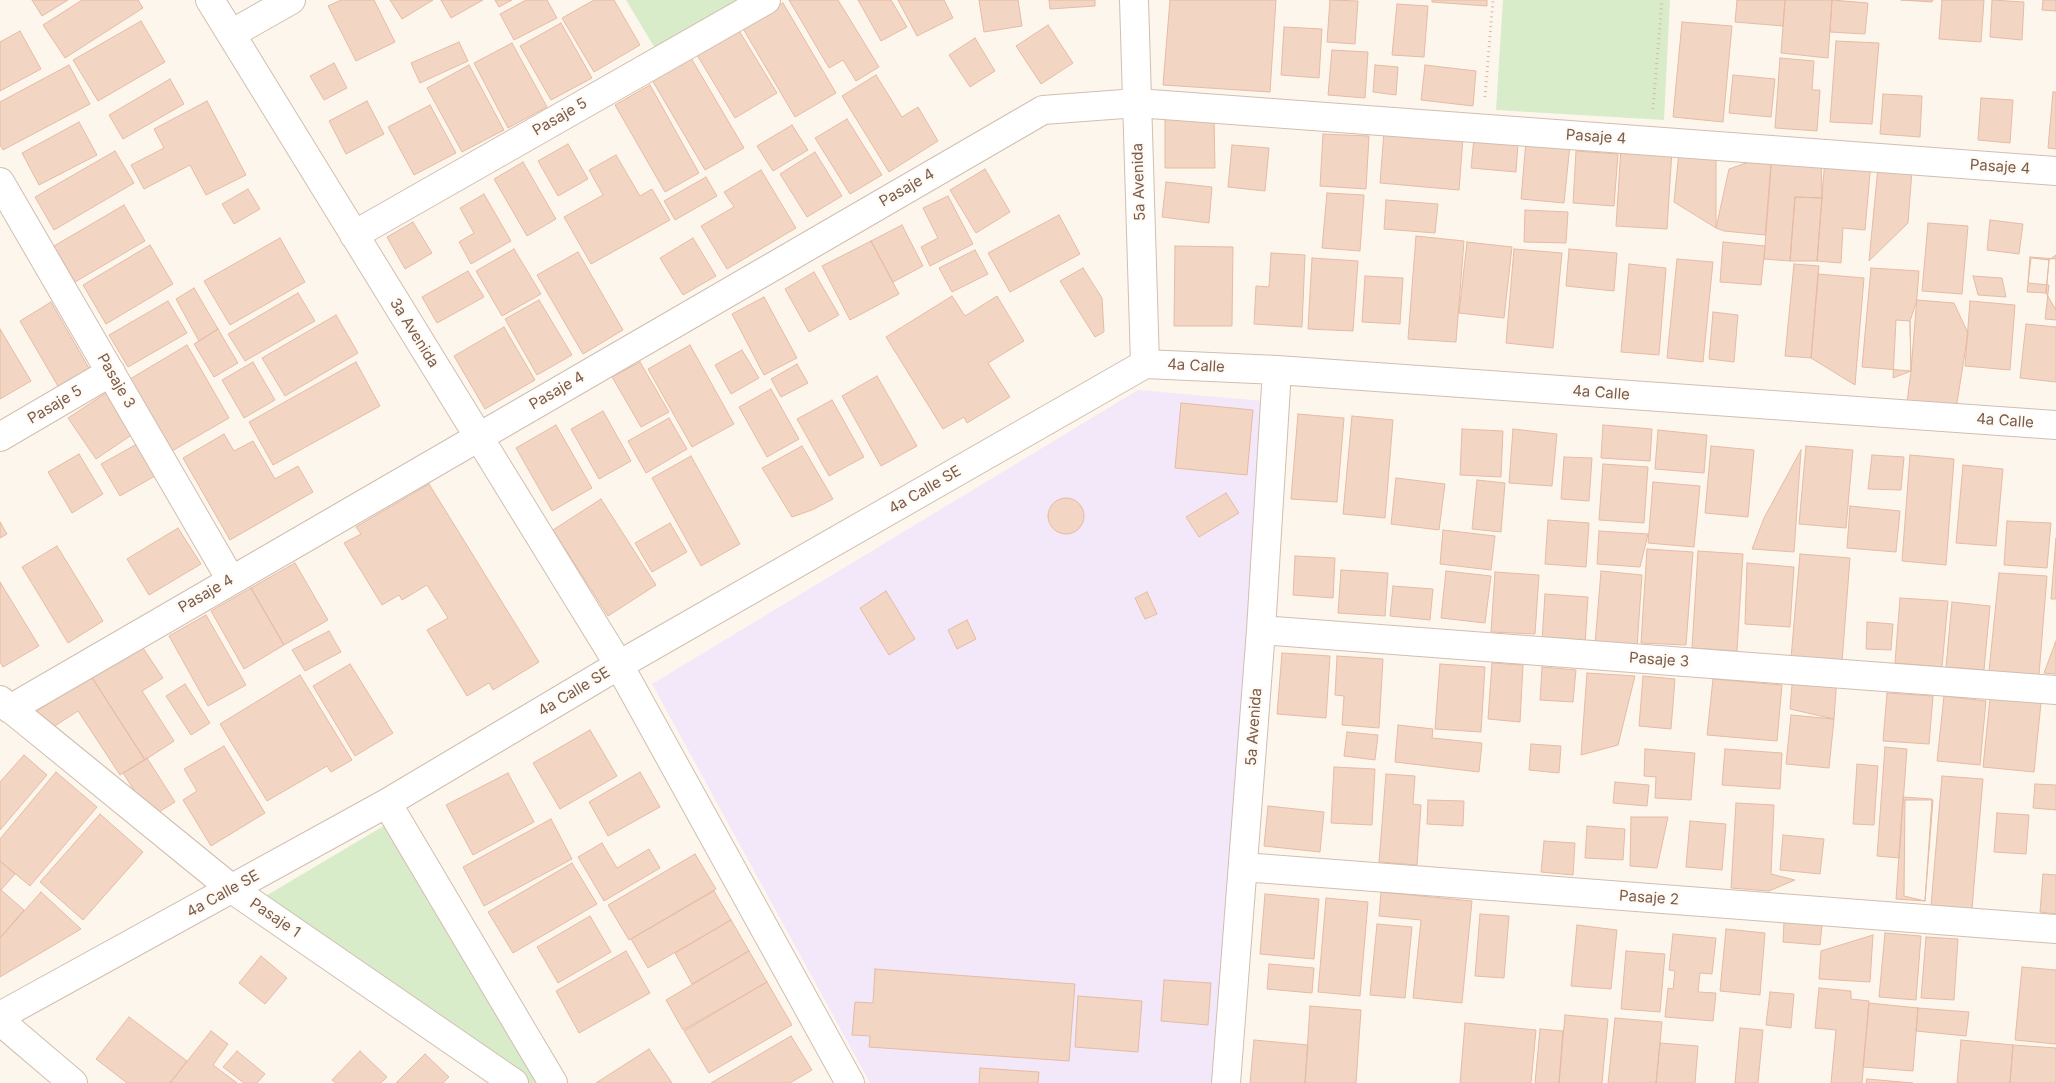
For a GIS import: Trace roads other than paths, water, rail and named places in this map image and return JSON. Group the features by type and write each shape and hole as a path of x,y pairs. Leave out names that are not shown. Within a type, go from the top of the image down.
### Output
{"street":[{"name":"3a Avenida","path":"210,0 619,665 850,1083"},
{"path":"231,34 291,0"},
{"name":"Pasaje 5","path":"354,234 766,0"},
{"name":"5a Avenida","path":"1134,0 1125,104 1145,364"},
{"name":"Pasaje 4","path":"5,704 231,580 1042,110 1125,104 2056,171"},
{"name":"Pasaje 3","path":"0,182 231,580"},
{"name":"4a Calle","path":"1145,364 1277,370 2056,425"},
{"name":"4a Calle SE","path":"0,1016 387,803 619,665 1145,364"},
{"name":"5a Avenida","path":"1226,1083 1261,630 1277,370"},
{"name":"Pasaje 5","path":"0,438 111,372"},
{"name":"Pasaje 3","path":"1261,630 2056,690"},
{"name":"Pasaje 1","path":"5,704 232,889 514,1083"},
{"path":"387,803 553,1083"},
{"name":"Pasaje 2","path":"1243,867 2056,929"},
{"path":"0,1021 73,1083"}]}
